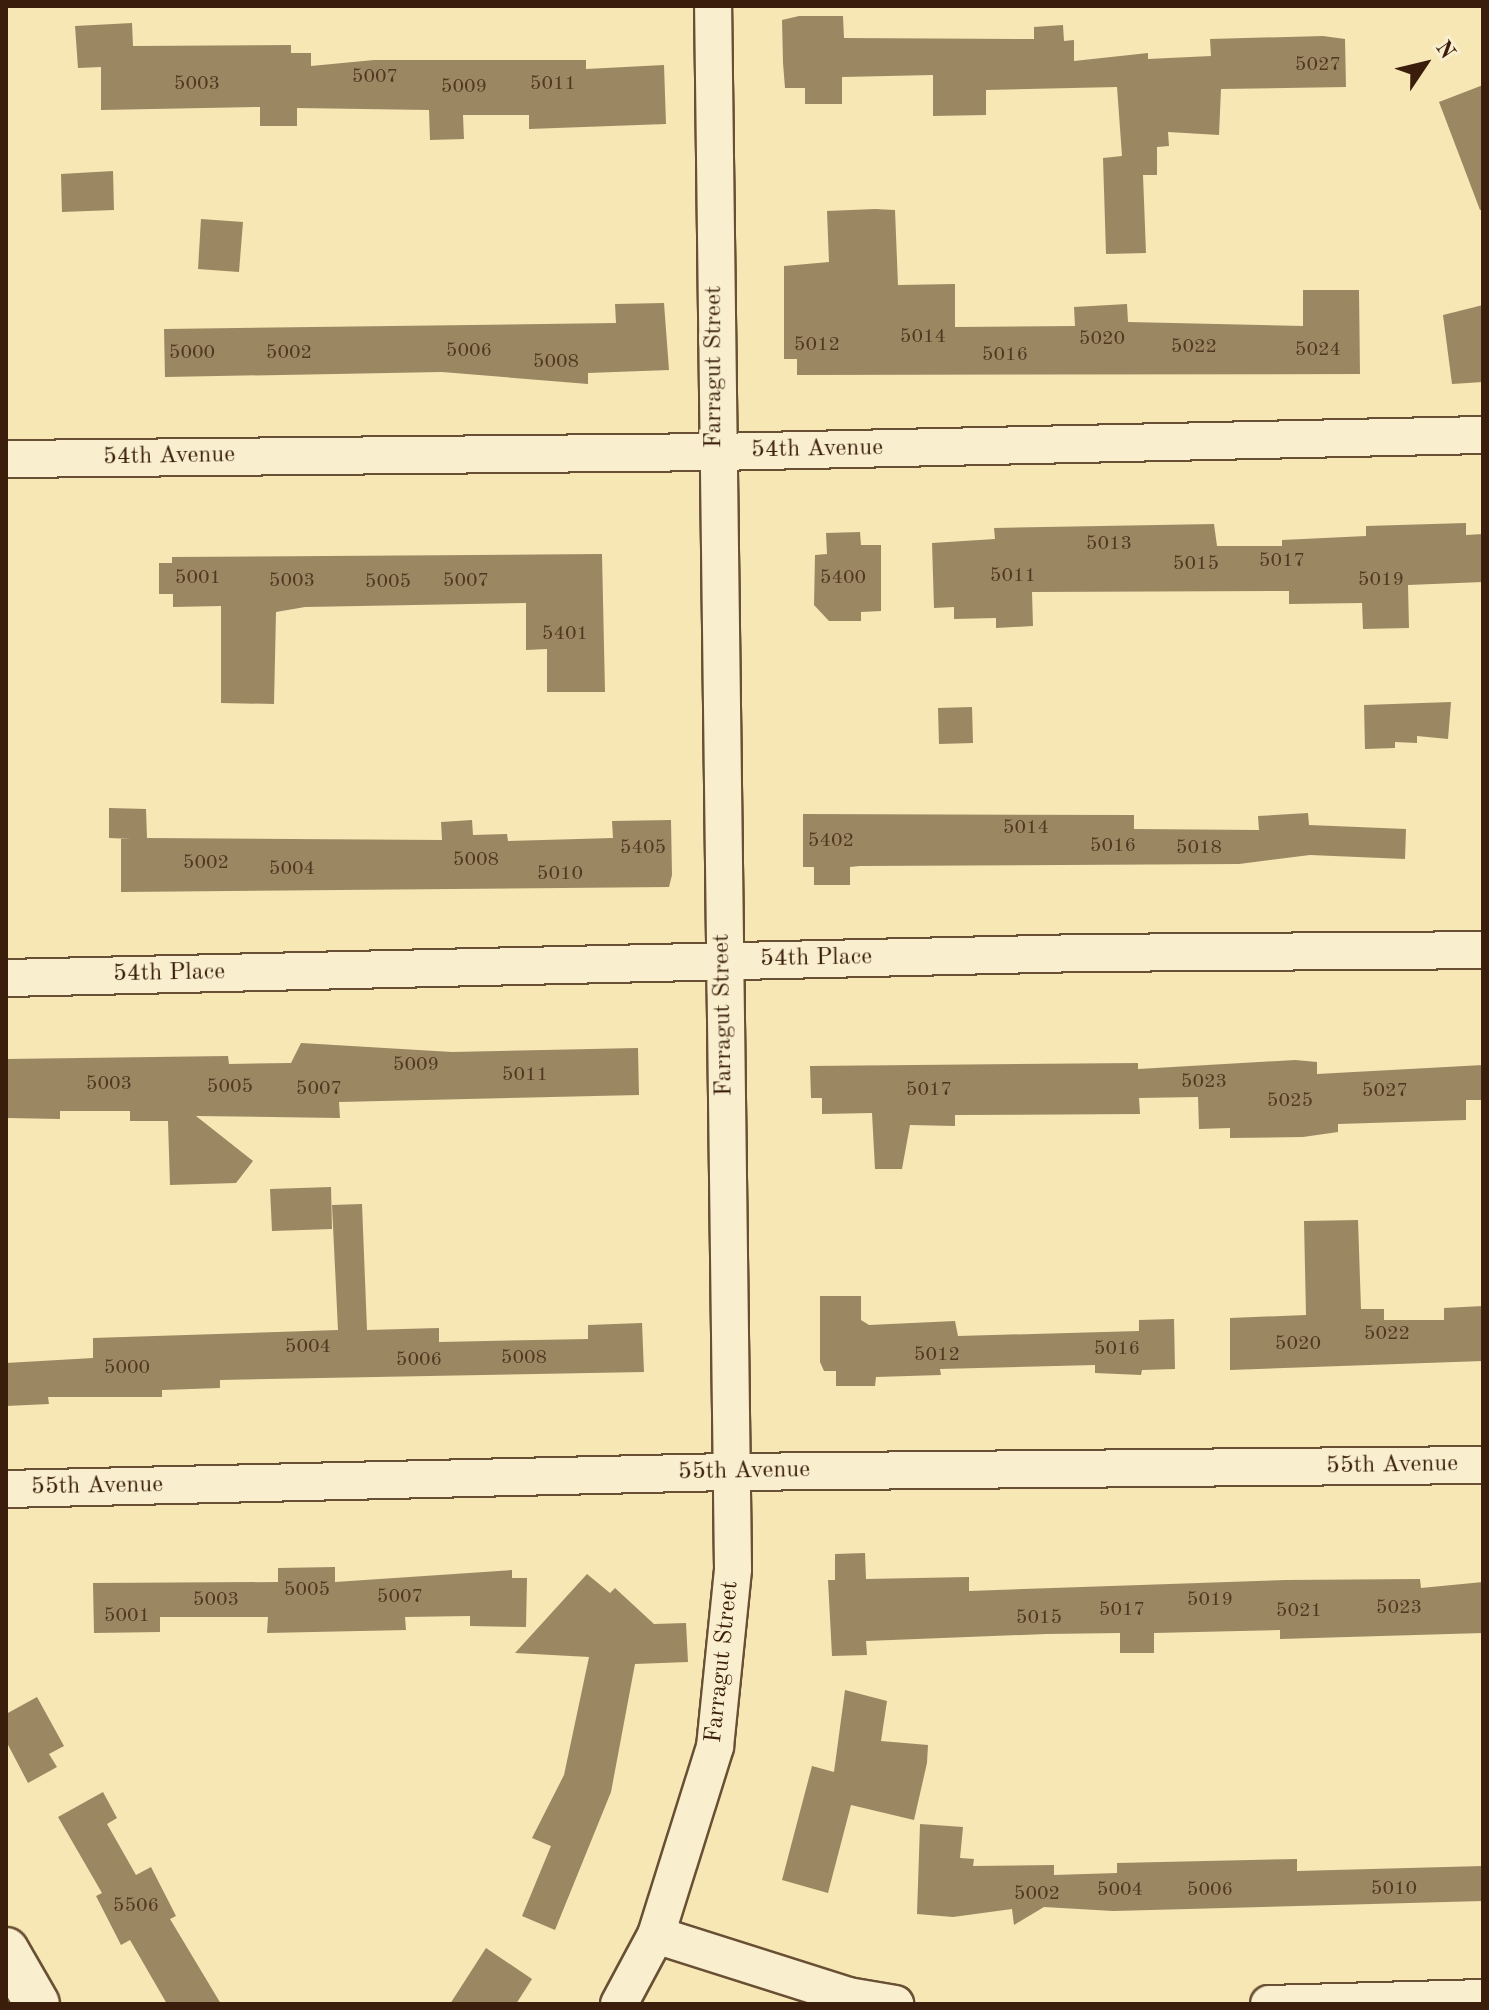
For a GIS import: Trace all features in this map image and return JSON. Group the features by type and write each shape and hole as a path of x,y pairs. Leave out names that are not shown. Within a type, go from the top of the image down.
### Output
{"street":[{"name":"Farragut Street","path":"619,2004 656,1935 715,1747 733,1569 728,1472 713,6"},
{"name":"54th Avenue","path":"6,459 716,452 1483,435"},
{"name":"54th Place","path":"6,978 1483,950"},
{"name":"55th Avenue","path":"6,1489 728,1472 1483,1465"},
{"path":"656,1935 834,1992 895,2004"},
{"path":"6,1950 24,1999"},
{"path":"1269,2004 1483,1998"}],"building":[{"path":"799,16 843,16 844,38 1034,39 1034,27 1063,25 1064,41 1074,40 1074,61 1148,53 1148,59 1211,56 1210,39 1323,36 1345,39 1346,87 1221,89 1219,135 1168,132 1169,146 1157,147 1157,175 1143,175 1146,253 1106,254 1103,158 1122,156 1117,87 986,90 986,115 933,116 933,75 842,77 842,104 805,104 805,88 785,88 783,63 782,20"},
{"path":"132,23 133,46 291,45 291,53 311,53 311,66 374,60 586,60 586,69 664,65 666,124 529,129 529,115 463,115 464,139 430,140 429,110 297,108 297,126 260,126 260,107 101,110 101,67 78,68 75,26"},
{"path":"1483,85 1483,210 1480,210 1439,102"},
{"path":"113,171 114,210 62,212 61,174"},
{"path":"895,210 898,285 955,284 955,327 1075,326 1074,307 1127,304 1128,322 1303,326 1303,290 1359,290 1360,374 797,375 797,359 784,359 784,266 829,262 827,211"},
{"path":"201,219 243,222 239,272 198,269"},
{"path":"664,303 669,370 588,373 588,384 442,372 165,377 164,329 616,323 615,304"},
{"path":"1483,305 1483,382 1452,384 1443,315"},
{"path":"1466,523 1466,535 1483,534 1483,582 1408,585 1409,628 1363,629 1362,603 1289,604 1289,591 1032,592 1033,626 996,628 996,618 954,619 954,607 934,608 932,543 995,539 994,528 1214,524 1217,546 1282,546 1282,540 1366,536 1366,526"},
{"path":"860,532 861,545 881,545 881,611 861,612 861,621 829,621 814,605 815,555 827,554 826,533"},
{"path":"602,554 605,692 547,692 547,649 526,650 526,603 305,607 276,612 274,704 221,703 221,606 173,607 173,594 159,594 159,563 172,563 172,557"},
{"path":"1451,702 1448,739 1417,736 1417,743 1395,742 1395,748 1365,749 1364,705"},
{"path":"972,707 973,743 939,744 938,708"},
{"path":"109,808 146,809 147,838 442,840 441,822 472,820 473,835 507,834 508,841 613,838 612,821 671,820 672,875 669,887 121,892 121,839 131,839 109,838"},
{"path":"1308,813 1309,825 1406,829 1405,859 1310,855 1239,864 860,866 850,867 850,885 814,885 814,867 803,867 803,814 1134,815 1134,829 1259,830 1258,816"},
{"path":"301,1043 452,1052 638,1048 639,1095 339,1102 340,1118 196,1116 253,1161 236,1183 170,1185 168,1121 130,1121 130,1111 60,1111 60,1119 8,1118 6,1112 6,1059 228,1056 229,1064 291,1063"},
{"path":"1295,1060 1317,1062 1317,1074 1483,1065 1483,1100 1466,1100 1466,1120 1338,1124 1338,1132 1303,1137 1230,1138 1230,1128 1199,1129 1198,1097 1139,1098 1140,1114 955,1115 955,1126 910,1125 902,1169 875,1169 872,1113 822,1114 822,1098 811,1098 810,1066 1138,1063 1138,1069"},
{"path":"331,1187 332,1229 272,1231 270,1189"},
{"path":"362,1204 367,1330 439,1328 439,1342 588,1339 588,1325 642,1323 644,1372 220,1380 220,1388 162,1390 162,1397 48,1397 49,1404 6,1406 6,1363 93,1358 93,1338 338,1330 332,1205"},
{"path":"1358,1220 1361,1309 1384,1309 1384,1320 1444,1320 1444,1308 1483,1306 1483,1361 1230,1370 1230,1318 1306,1315 1304,1221"},
{"path":"820,1296 861,1296 861,1320 869,1325 955,1321 958,1336 1139,1331 1139,1320 1174,1319 1175,1369 1142,1370 1141,1375 1095,1373 1095,1365 940,1369 941,1375 876,1377 875,1386 836,1386 836,1371 824,1371 820,1362"},
{"path":"865,1553 866,1579 969,1577 969,1591 1286,1580 1420,1579 1421,1588 1483,1582 1483,1633 1280,1639 1280,1630 1154,1633 1154,1653 1120,1653 1120,1633 1046,1634 866,1641 867,1655 832,1656 828,1580 835,1580 835,1554"},
{"path":"335,1567 335,1582 512,1570 512,1578 527,1578 526,1627 470,1626 470,1616 405,1617 406,1630 267,1633 268,1617 160,1617 160,1632 94,1633 93,1583 278,1582 278,1568"},
{"path":"587,1574 610,1593 615,1588 654,1624 686,1623 688,1662 635,1664 611,1792 555,1930 522,1916 551,1846 532,1838 564,1775 589,1657 515,1653"},
{"path":"845,1690 887,1701 881,1741 928,1745 927,1763 914,1820 851,1805 828,1893 782,1880 812,1766 834,1772"},
{"path":"37,1697 64,1746 49,1754 57,1767 28,1783 6,1741 6,1714"},
{"path":"103,1792 117,1818 107,1824 136,1875 151,1867 176,1916 170,1919 221,2004 167,2004 130,1940 121,1945 96,1896 102,1893 58,1817"},
{"path":"920,1824 963,1827 960,1858 974,1859 973,1866 1054,1865 1054,1875 1117,1873 1117,1863 1297,1859 1297,1871 1483,1866 1483,1901 1113,1911 1044,1907 1014,1925 1012,1909 953,1917 917,1914"},
{"path":"486,1948 532,1979 516,2004 450,2004"}]}
